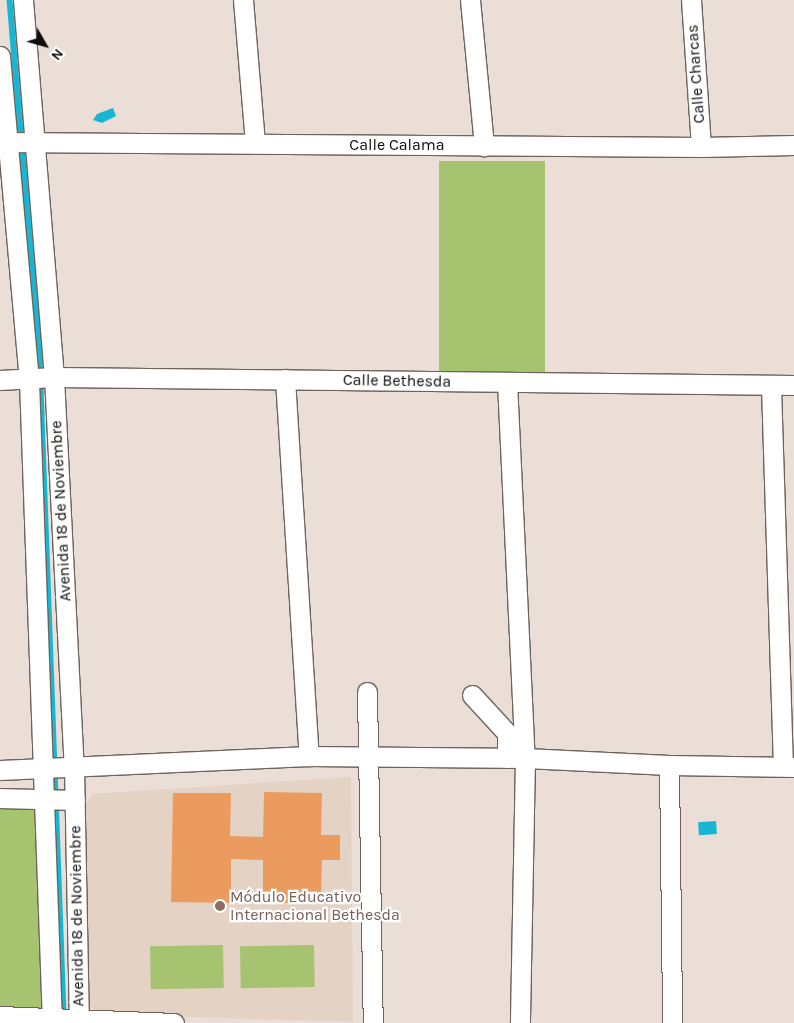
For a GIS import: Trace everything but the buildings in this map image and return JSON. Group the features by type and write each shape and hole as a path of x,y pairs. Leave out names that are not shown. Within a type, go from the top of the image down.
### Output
{"street":[{"name":"Avenida 18 de Noviembre","path":"23,0 16,142 41,379 71,768 65,1020"},
{"path":"243,0 255,144"},
{"path":"470,0 484,146"},
{"name":"Calle Charcas","path":"691,0 701,148"},
{"name":"Avenida 18 de Noviembre","path":"0,56 16,142 41,379 44,772 65,1020"},
{"name":"Calle Calama","path":"16,142 701,148 794,145"},
{"path":"285,379 309,756"},
{"name":"Calle Bethesda","path":"0,380 285,379 794,385"},
{"path":"507,382 520,1023"},
{"path":"0,770 44,772 71,768 309,756 516,758 669,765 789,766 771,386"},
{"path":"367,692 370,758 373,1023"},
{"path":"472,695 507,733 516,758"},
{"path":"669,765 672,1023"},
{"path":"0,798 71,800"},
{"path":"0,1016 174,1023"}],"shaded area":[{"name":"Módulo Educativo Internacional Bethesda","path":"351,777 353,1022 96,1014 90,1006 85,807 92,794"}],"green space":[{"path":"439,161 545,161 545,375 439,375"},
{"path":"0,799 35,799 57,1009 0,1009"},
{"path":"223,945 224,988 151,989 150,946"},
{"path":"314,945 315,987 241,988 240,946"}],"water":[{"path":"113,108 116,116 102,123 93,120 97,114"},
{"path":"716,821 717,834 699,835 698,822"}],"waterway":[{"path":"10,0 40,360 64,1016"}],"place":[{"name":"Módulo Educativo Internacional Bethesda","path":"220,906"}]}
